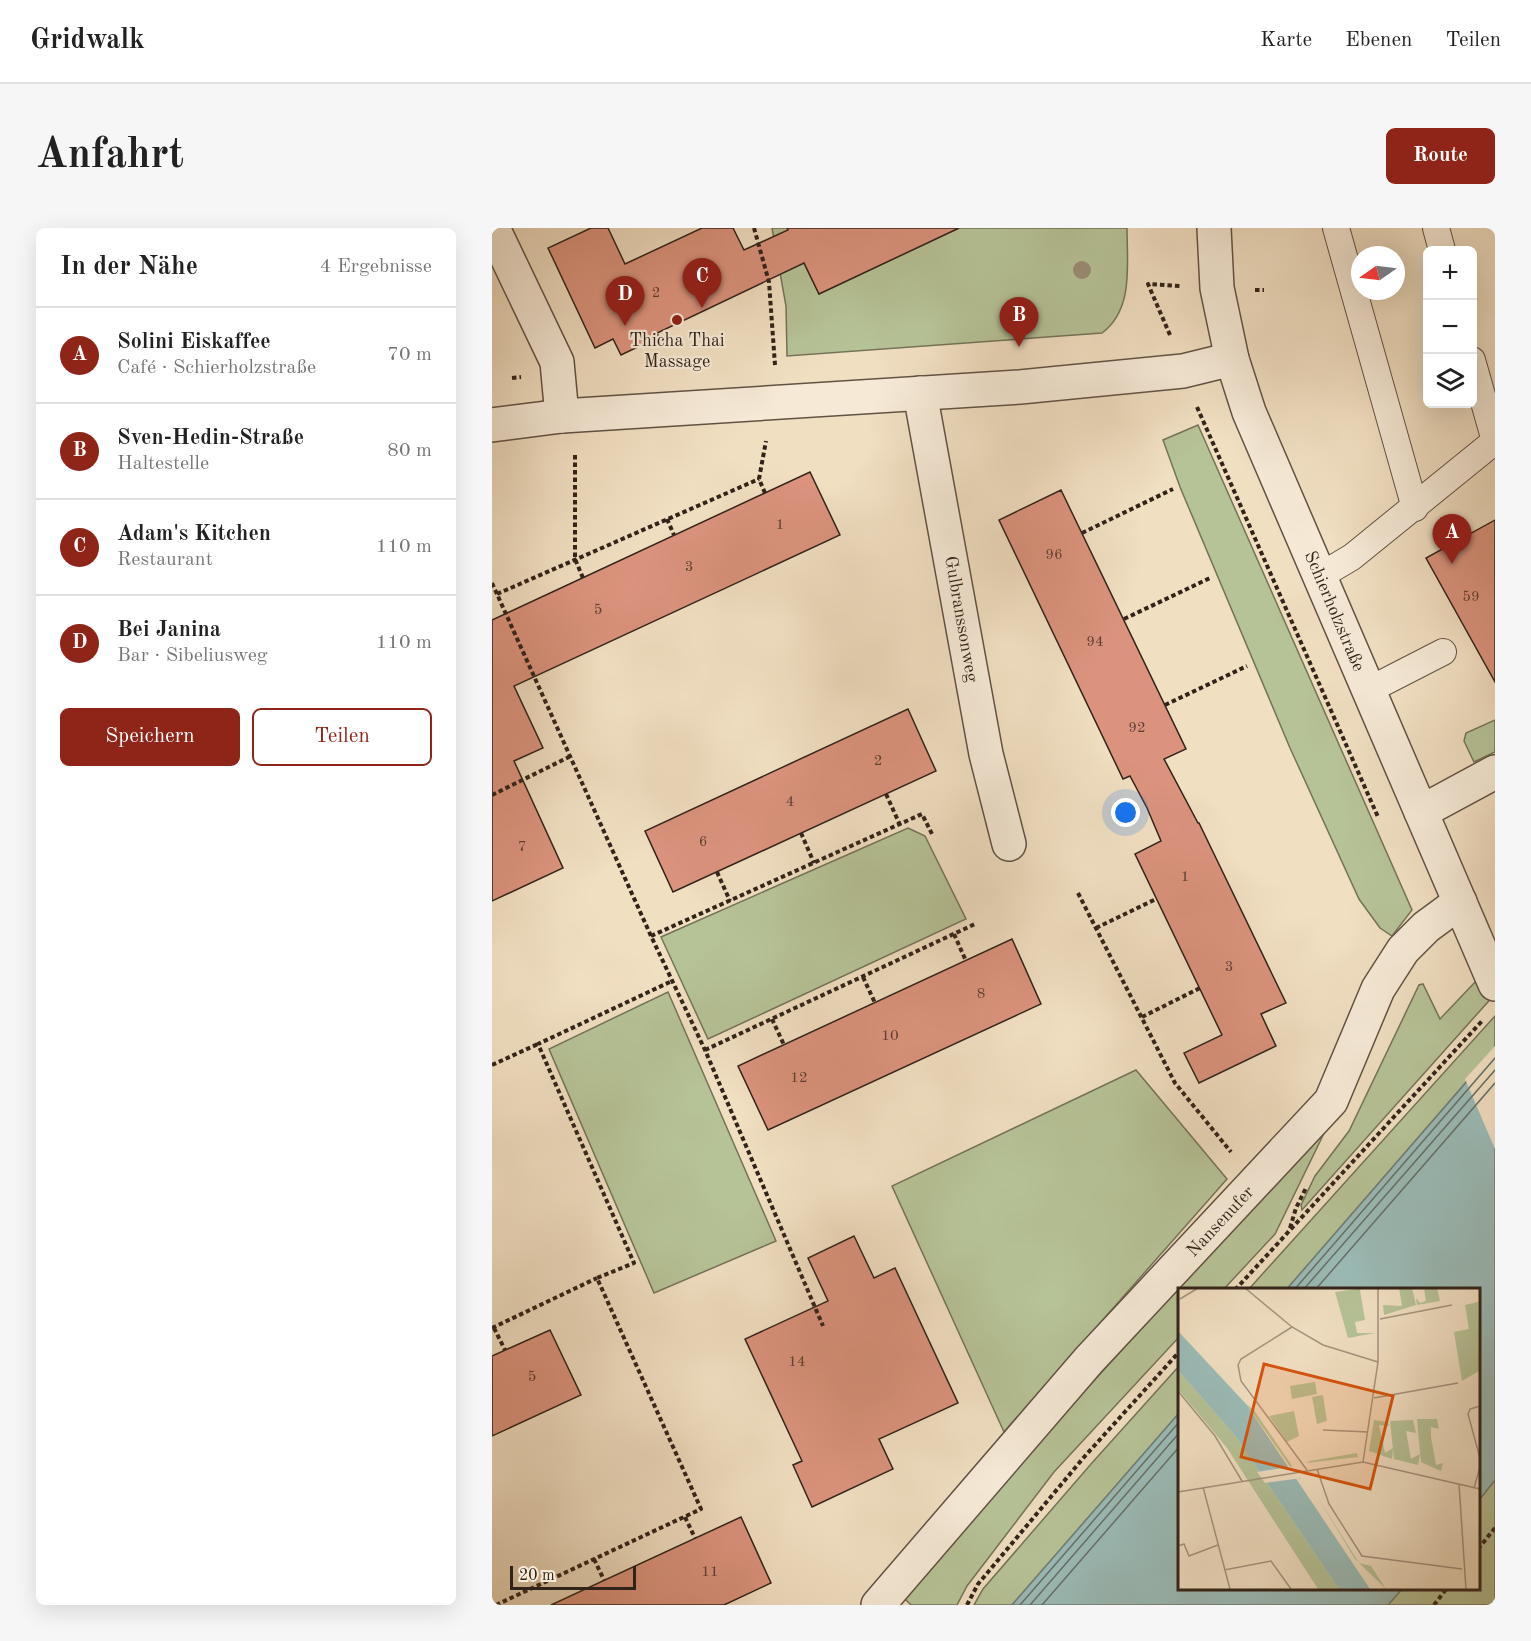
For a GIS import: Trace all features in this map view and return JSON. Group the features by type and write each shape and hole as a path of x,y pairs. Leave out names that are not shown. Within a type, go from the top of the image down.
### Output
{"street":[{"path":"493,228 556,363 562,416"},
{"name":"Schierholzstraße","path":"1214,228 1217,288 1232,359 1249,411 1492,976"},
{"path":"492,425 562,416 1020,387 1183,371 1232,359"},
{"name":"Gulbranssonweg","path":"920,393 986,754 1010,844"},
{"path":"1421,812 1495,772"},
{"name":"Nansenufer","path":"878,1605 1089,1360 1331,1101 1378,989 1403,950 1426,927 1460,902"}],"lane":[{"path":"1336,228 1415,508"},
{"path":"1436,228 1441,246"},
{"path":"1320,576 1352,557 1495,441 1477,375"},
{"path":"1369,690 1443,652"}],"path":[{"path":"754,228 769,282 775,365"},
{"path":"1168,329 1148,284 1184,286"},
{"path":"1197,407 1379,819"},
{"path":"765,493 759,479 766,441"},
{"path":"575,455 575,559 583,578"},
{"path":"497,594 759,479"},
{"path":"1082,533 1173,489"},
{"path":"667,519 674,535"},
{"path":"1124,619 1210,578"},
{"path":"492,583 651,936 705,1050 823,1326"},
{"path":"1166,705 1247,666"},
{"path":"492,795 569,756"},
{"path":"886,794 900,825"},
{"path":"651,936 922,814 932,834"},
{"path":"801,833 814,863"},
{"path":"717,872 730,901"},
{"path":"1078,893 1176,1083 1256,1182"},
{"path":"1096,928 1156,899"},
{"path":"705,1050 975,924"},
{"path":"954,934 966,961"},
{"path":"863,977 875,1003"},
{"path":"492,1065 672,981"},
{"path":"1142,1017 1200,988"},
{"path":"1237,1288 1487,1015"},
{"path":"772,1019 784,1045"},
{"path":"504,1350 493,1328 597,1278 634,1263 537,1044"},
{"path":"496,1605 701,1509 597,1278"},
{"path":"967,1605 978,1584 1085,1456 1178,1353"},
{"path":"685,1517 695,1538"},
{"path":"1480,1548 1495,1528"},
{"path":"594,1559 604,1580"},
{"path":"1434,1605 1445,1590"}],"green space":[{"path":"772,228 791,228 788,230 819,294 959,228 1127,228 1128,271 1124,299 1112,323 1102,333 787,356 786,306"},
{"path":"1198,425 1412,910 1392,936 1380,928 1359,899 1290,748 1180,487 1163,440"},
{"path":"1495,720 1495,752 1474,762 1464,741 1466,733"},
{"path":"908,828 925,836 966,919 708,1039 661,937"},
{"path":"1495,961 1495,994 1302,1210 1301,1205 1315,1176 1349,1131 1419,985 1423,984 1440,1019"},
{"path":"668,992 776,1241 654,1293 549,1049"},
{"path":"1495,1016 1495,1049 1288,1288 1250,1288"},
{"path":"1136,1070 1227,1179 1004,1432 892,1186"},
{"path":"1329,1123 1275,1234 1225,1288 1178,1288"},
{"path":"1178,1289 1178,1338 1054,1472 967,1586 957,1605 911,1605 904,1598 1038,1442"},
{"path":"1178,1367 1178,1414 1012,1605 974,1605 983,1589"},
{"path":"1495,1480 1495,1605 1388,1605 1401,1590 1480,1590 1480,1499"}],"water":[{"path":"1495,1049 1495,1480 1480,1499 1480,1288 1288,1288"},
{"path":"1178,1414 1178,1590 1401,1590 1388,1605 1012,1605"}],"pier":[{"path":"1495,1046 1495,1149 1465,1079"}],"building":[{"path":"591,228 608,228 625,264 702,228 733,228 744,250 788,230 787,228 959,228 819,294 804,263 657,333 659,337 621,355 613,339 595,348 548,248"},
{"path":"810,472 840,535 514,686 543,748 514,761 563,868 492,901 492,620"},
{"path":"1061,490 1186,749 1164,759 1199,823 1286,1003 1261,1014 1276,1046 1199,1083 1184,1053 1222,1035 1135,854 1161,841 1130,776 1123,779 999,520"},
{"path":"1495,520 1495,682 1426,558"},
{"path":"908,709 936,771 673,892 645,831"},
{"path":"1012,939 1041,1004 768,1130 738,1066"},
{"path":"854,1236 874,1278 895,1268 958,1403 879,1439 893,1469 812,1507 793,1465 802,1461 745,1339 828,1301 808,1258"},
{"path":"550,1330 581,1395 492,1436 492,1356"},
{"path":"741,1517 771,1583 724,1605 551,1605"}],"place":[{"name":"Adam's Kitchen","path":"702,308"},
{"name":"Thicha Thai Massage","path":"677,320"},
{"name":"Bei Janina","path":"625,326"},
{"name":"Sven-Hedin-Straße","path":"1019,347"},
{"name":"Solini Eiskaffee","path":"1452,564"}]}
